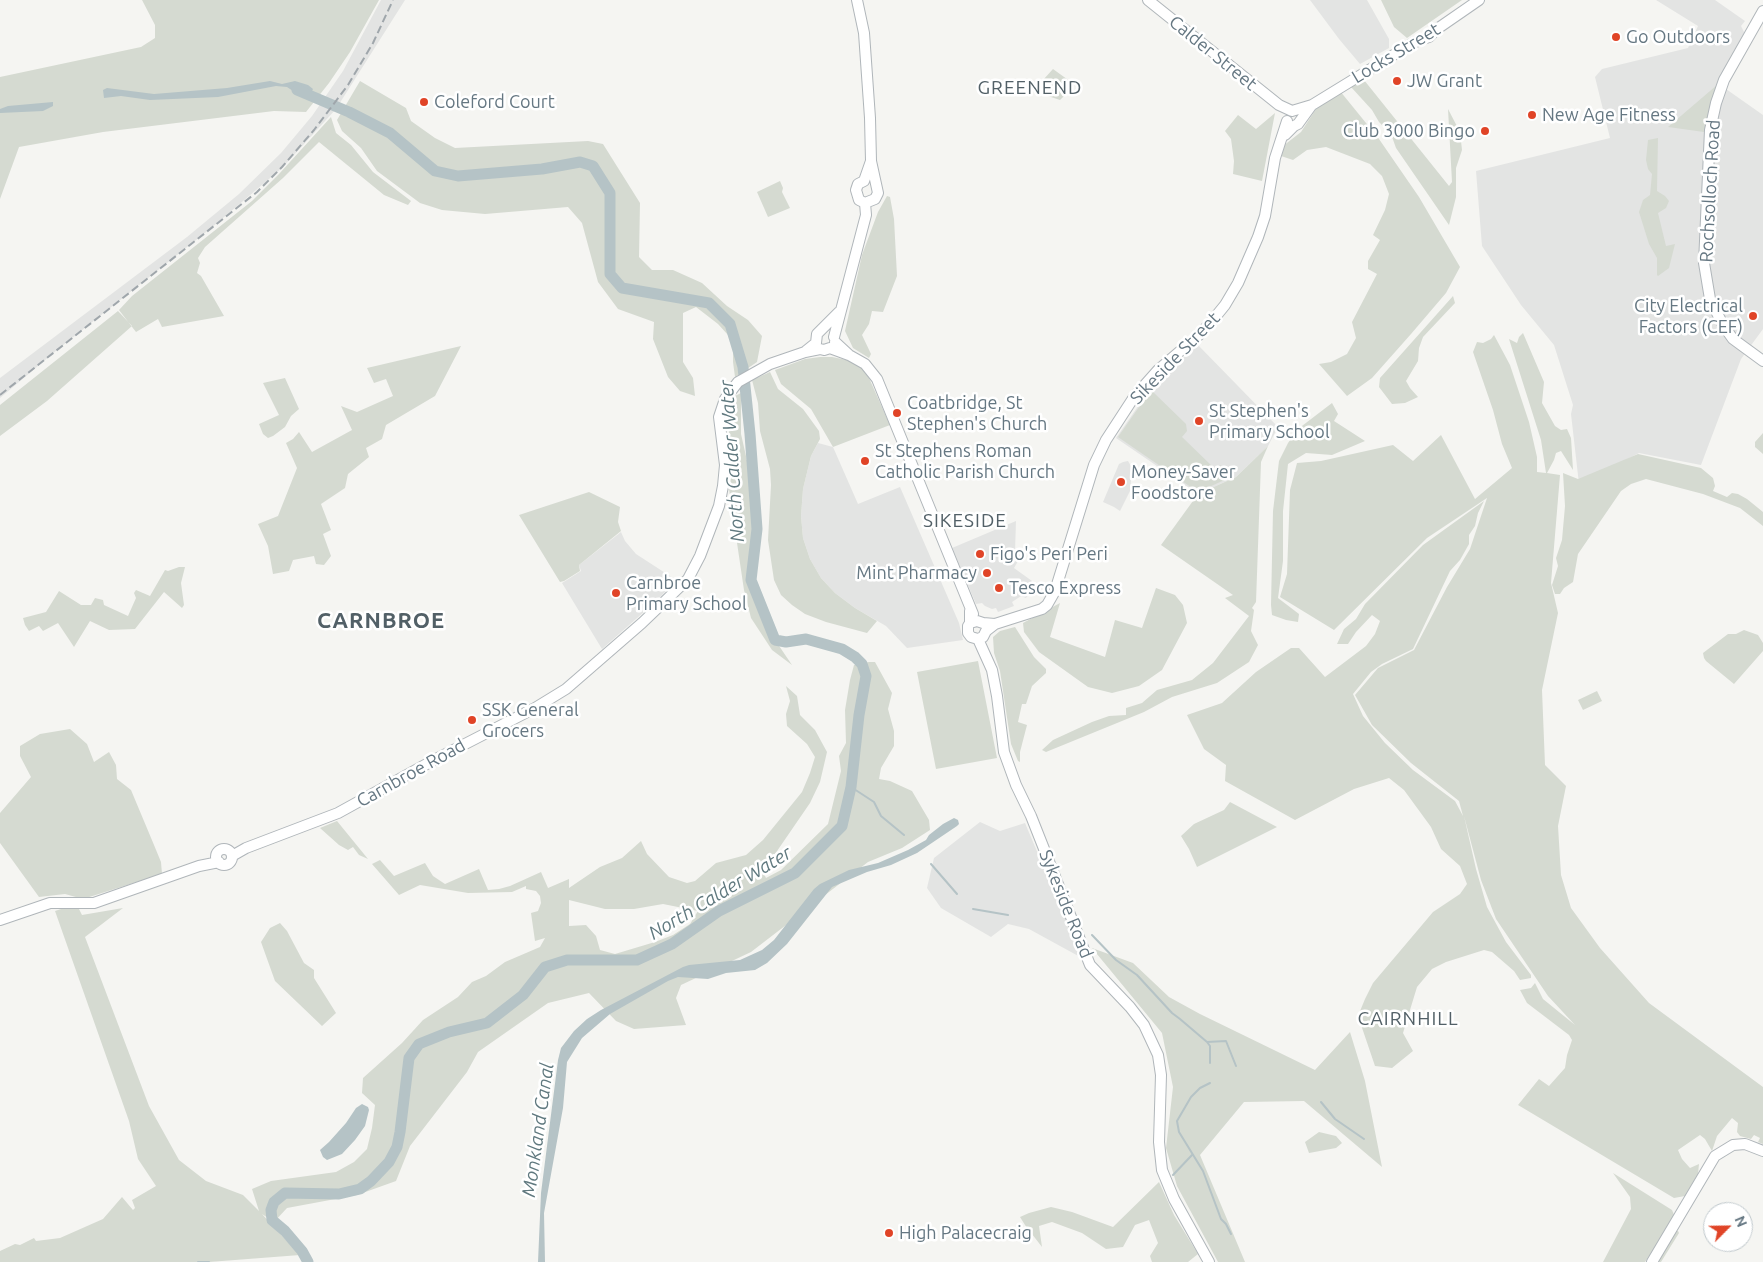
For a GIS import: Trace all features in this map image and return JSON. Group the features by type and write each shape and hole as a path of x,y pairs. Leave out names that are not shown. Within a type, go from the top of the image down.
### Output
{"street":[{"path":"857,0 864,33 871,160 876,186 877,196 872,202 866,203 859,200 856,194 858,184 864,181 871,181 876,186"},
{"name":"Calder Street","path":"1148,0 1293,118"},
{"name":"Locks Street","path":"1293,118 1413,43 1429,37 1437,29 1480,0"},
{"name":"Rochsolloch Road","path":"1763,11 1724,80 1716,103 1710,130 1704,263 1710,299 1724,325 1733,338 1763,361"},
{"name":"Sikeside Street","path":"980,629 1042,609 1047,605 1055,591 1094,466 1106,440 1134,397 1158,370 1199,335 1225,305 1234,291 1258,237 1265,216 1280,139 1293,118"},
{"path":"864,181 871,160"},
{"path":"827,344 851,276 866,215 866,203"},
{"path":"840,311 816,337 865,364 877,379 970,611 980,629"},
{"path":"821,331 830,332 827,344"},
{"name":"Carnbroe Road","path":"0,920 50,903 94,903 218,859 221,850 230,853 246,848 338,813 566,689 688,579 700,556 719,506 725,465 719,417 725,398 738,382 756,371 784,358 827,344"},
{"name":"Sykeside Road","path":"980,629 992,670 1004,752 1090,965 1130,1007 1144,1026 1158,1055 1161,1075 1158,1142 1162,1170 1174,1199 1209,1262"},
{"path":"1652,1262 1715,1156 1733,1146 1745,1144 1763,1151"}],"shaded area":[{"path":"142,0 379,0 350,52 306,112 274,111 103,132 19,147 0,199 0,77 141,47 155,38 155,25"},
{"path":"381,0 405,0 336,109 282,168 210,229 57,350 0,398 0,378 187,237 239,194 281,153 312,116 343,71"},
{"path":"1310,0 1367,0 1389,39 1389,48 1360,64"},
{"path":"1381,0 1462,0 1407,38 1394,27"},
{"path":"1656,0 1715,0 1745,21 1741,26 1745,34 1717,85 1726,89 1763,115 1763,329 1741,359 1701,465 1639,453 1579,484 1571,414 1573,405 1554,345 1521,305 1482,246 1476,171 1610,138 1595,77 1602,69 1688,48 1698,26"},
{"path":"1053,69 1071,82 1069,91 1060,100 1033,91"},
{"path":"1364,80 1449,186 1452,182 1448,109 1460,132 1462,150 1456,168 1456,197 1449,225 1396,148 1391,134 1351,87"},
{"path":"270,81 282,84 295,81 308,85 313,89 309,97 296,93 287,87 276,86 218,97 150,100 121,96 104,98 103,90 107,88 154,94 227,88"},
{"path":"360,81 406,108 411,121 435,138 455,148 588,141 603,144 640,203 639,257 652,270 673,270 702,283 727,306 748,320 762,336 757,362 735,377 733,347 728,335 718,324 696,307 683,313 683,362 693,378 695,396 680,391 668,377 653,339 654,322 618,309 598,282 582,223 568,207 485,214 442,210 420,203 377,171 361,148 342,131 337,120"},
{"path":"1717,85 1704,132 1668,127"},
{"path":"1340,91 1379,139 1419,197 1460,267 1446,293 1411,334 1372,378 1347,396 1319,364 1331,362 1347,354 1356,338 1352,322 1377,274 1368,269 1368,261 1380,240 1373,235 1385,210 1389,194 1382,176 1370,164 1326,147 1307,150 1293,160 1281,156 1283,146 1301,132 1316,109"},
{"path":"53,102 53,106 43,111 0,113 0,109 8,106"},
{"path":"1275,113 1262,181 1233,174 1234,161 1231,139 1225,131 1238,115 1256,129"},
{"path":"331,117 336,133 351,145 373,172 411,201 408,205 384,195 319,142 283,178 205,247 198,258 200,263 197,273 201,276 224,316 162,327 158,319 136,332 119,310 132,296 252,201"},
{"path":"1658,138 1657,191 1669,201 1666,208 1658,213 1666,246 1675,244 1669,268 1658,276 1657,258 1649,244 1639,212 1643,200 1650,195 1652,174 1648,169 1646,160 1648,140"},
{"path":"780,181 783,188 782,192 790,208 768,217 757,192"},
{"path":"887,196 890,197 894,219 897,276 883,312 872,311 869,324 862,335 871,354 869,358 853,348 845,331 862,255 878,212"},
{"path":"1453,296 1455,303 1423,337 1419,348 1418,361 1406,381 1418,397 1405,403 1392,404 1379,387 1380,378"},
{"path":"118,311 132,326 47,401 0,436 0,405"},
{"path":"1523,333 1544,382 1542,403 1555,426 1561,430 1567,429 1571,438 1573,470 1561,451 1556,453 1547,473 1560,475 1551,583 1558,613 1542,690 1545,765 1566,786 1558,826 1561,875 1571,908 1600,948 1649,1003 1763,1087 1763,1144 1758,1142 1760,1138 1754,1135 1751,1139 1740,1136 1737,1132 1738,1123 1732,1118 1717,1136 1712,1151 1705,1139 1700,1135 1678,1150 1682,1159 1690,1168 1699,1164 1698,1174 1685,1196 1674,1198 1518,1105 1539,1079 1549,1086 1565,1068 1572,1040 1569,1035 1527,1003 1520,990 1531,988 1535,983 1543,999 1575,1025 1548,996 1496,919 1481,880 1464,816 1487,907 1506,942 1531,975 1531,978 1520,980 1514,971 1492,952 1484,950 1446,962 1432,969 1417,987 1403,1033 1413,1051 1392,1068 1375,1066 1358,1016 1365,999 1373,983 1433,912 1460,894 1467,884 1460,866 1441,849 1431,827 1404,790 1389,778 1354,789 1295,820 1225,781 1226,765 1204,749 1187,715 1222,703 1256,672 1291,648 1299,648 1325,677 1366,646 1375,634 1380,621 1372,615 1348,644 1337,644 1344,629 1356,619 1365,604 1423,545 1484,501 1478,513 1475,526 1469,535 1469,544 1460,560 1450,571 1413,649 1382,664 1371,672 1353,694 1363,716 1385,743 1413,770 1455,801 1463,816 1459,801 1411,763 1372,725 1355,695 1378,668 1414,650 1447,587 1470,549 1487,498 1427,538 1334,630 1280,597 1287,574 1290,490 1297,463 1321,461 1393,445 1413,461 1441,435 1475,499 1512,468 1502,444 1493,410 1473,352 1477,342 1483,343 1494,335 1510,365 1529,422 1537,457 1537,472 1546,473 1541,440 1509,339 1517,343"},
{"name":"St Stephen's Primary School","path":"1198,345 1278,427 1268,446 1236,477 1198,494 1116,438 1148,392"},
{"path":"461,346 435,396 386,425 382,439 366,448 369,457 348,474 345,488 321,504 331,530 323,534 331,556 324,565 316,564 314,556 293,560 289,571 273,574 268,546 258,524 278,516 297,468 286,443 299,432 312,452 352,430 341,406 357,412 393,396 386,379 374,383 367,368"},
{"path":"820,357 847,360 861,367 869,378 890,425 833,447 811,409 781,384 775,370 805,359"},
{"path":"770,372 778,389 803,409 819,431 820,439 811,456 803,489 801,516 803,538 810,559 821,578 835,593 877,621 867,633 805,614 781,595 774,580 768,540 770,469 760,431 758,403 752,380"},
{"path":"285,378 299,409 291,416 285,427 268,438 263,434 259,424 279,415 263,383"},
{"path":"1151,390 1186,424 1187,431 1182,437 1214,468 1220,465 1230,474 1229,478 1198,492 1118,437"},
{"path":"741,393 741,434 748,465 755,521 749,569 760,608 769,631 792,665 772,650 751,618 744,590 729,489 733,468 727,414 733,397"},
{"path":"1332,403 1338,414 1334,421 1365,441 1332,455 1306,453 1288,464 1283,511 1283,561 1278,598 1299,614 1298,622 1286,620 1272,615 1271,605 1273,511 1279,461 1298,429"},
{"path":"1763,433 1763,454 1755,447 1755,442"},
{"path":"818,443 833,447 858,504 900,487 959,623 963,640 907,648 886,626 855,608 835,593 821,578 810,559 803,538 801,516 803,489 811,456"},
{"path":"1268,446 1261,462 1256,602 1252,608 1254,610 1251,631 1258,645 1249,662 1217,683 1172,697 1144,712 1046,752 1042,750 1053,740 1092,722 1109,716 1126,715 1126,708 1142,703 1157,690 1192,680 1213,663 1249,616 1225,598 1233,595 1161,545 1198,494 1236,477"},
{"path":"1638,454 1701,468 1713,478 1715,486 1713,491 1727,497 1732,493 1738,494 1763,512 1763,526 1740,508 1703,494 1646,479 1631,484 1621,491 1578,554 1573,582 1564,588 1560,594 1555,594 1552,585 1558,566 1556,558 1562,540 1565,506 1563,473 1578,479"},
{"path":"1128,461 1132,468 1130,491 1120,511 1103,502 1119,464"},
{"path":"589,492 620,507 618,522 621,531 579,565 580,571 560,582 519,515"},
{"path":"1016,521 1015,552 1021,556 1014,568 1032,581 1028,586 1032,589 1026,598 1021,596 1012,602 1014,606 998,612 996,608 992,609 982,603 976,604 952,548"},
{"name":"Carnbroe Primary School","path":"621,532 625,541 636,554 673,578 674,583 602,649 562,583 581,571 579,565"},
{"path":"185,567 181,583 184,605 182,608 164,592 135,629 109,630 90,621 74,647 58,623 43,631 39,626 29,631 25,625 23,618 46,612 59,591 81,605 91,605 95,598 103,600 104,605 128,616 136,598 134,593 136,590 150,596 165,570 168,571"},
{"path":"1156,588 1175,595 1183,605 1187,623 1162,670 1139,686 1112,693 1088,687 1039,652 1024,632 1023,623 1060,603 1050,637 1105,657 1115,620 1142,628"},
{"path":"1015,627 1034,657 1046,669 1046,673 1032,686 1026,704 1022,704 1018,722 1027,725 1020,752 1020,762 1011,744 1000,671 994,653 993,637 1000,631"},
{"path":"1744,630 1758,635 1763,643 1763,651 1734,684 1706,661 1703,653 1728,634 1736,634"},
{"path":"978,661 997,758 936,769 917,672"},
{"path":"875,662 892,693 888,709 894,731 894,746 881,768 879,779 890,781 912,791 929,820 930,830 902,848 868,862 751,952 681,985 676,998 686,1025 634,1029 616,1021 589,993 548,1003 478,1052 467,1072 410,1146 396,1181 357,1195 287,1208 274,1222 262,1214 300,1255 209,1262 0,1262 0,1251 15,1244 20,1245 34,1238 36,1241 60,1238 103,1219 122,1197 133,1210 135,1208 132,1200 156,1186 138,1159 129,1121 55,911 64,908 79,909 82,915 123,908 85,937 149,1106 179,1160 206,1181 243,1195 259,1211 252,1189 271,1181 336,1172 354,1162 367,1149 375,1105 362,1093 363,1078 402,1043 423,1020 458,997 472,982 486,976 505,962 540,947 545,938 535,941 531,913 538,911 541,903 540,896 536,891 526,889 526,886 512,892 468,893 420,885 399,895 372,864 380,860 394,876 425,863 433,876 445,884 479,869 488,890 510,886 541,872 548,888 569,879 569,888 600,867 622,858 641,841 647,854 669,877 687,883 695,881 716,863 746,855 763,840 802,792 815,757 807,744 787,726 786,714 790,701 786,686 797,696 800,715 815,730 827,752 820,782 810,803 775,854 761,868 766,878 781,870 828,824 841,771 839,756 846,743 845,710 854,665","holes":["569,900 605,909 634,909 663,904 698,911 690,924 673,935 615,954 600,950 596,936 586,925 569,926"]},
{"path":"1597,691 1602,701 1583,710 1578,700"},
{"path":"70,729 87,744 94,762 109,752 116,765 117,779 131,790 161,862 162,874 83,899 65,894 39,897 0,843 0,813 31,777 20,756 20,746 40,734"},
{"path":"1230,802 1277,827 1197,867 1181,836 1194,824 1224,810"},
{"path":"954,818 958,820 959,824 957,826 917,853 832,887 787,944 767,963 755,970 726,973 708,979 678,977 668,981 610,1014 582,1038 567,1062 563,1108 544,1213 545,1262 538,1262 541,1193 558,1060 561,1048 574,1031 601,1010 683,967 740,960 762,950 774,940 820,884 849,870 878,863 908,850 926,840 929,835 943,824"},
{"path":"337,821 368,859 359,855 353,847 348,850 339,845 320,828"},
{"path":"980,822 1000,831 1025,823 1082,958 1029,929 1008,924 991,937 941,908 927,888 934,858"},
{"path":"280,923 287,931 304,963 314,970 314,978 336,1013 322,1026 275,981 261,942 270,928"},
{"path":"1092,948 1133,963 1169,997 1315,1070 1350,1032 1365,1081 1382,1167 1304,1101 1244,1102 1200,1155 1245,1262 1218,1262 1177,1186 1166,1148 1173,1087 1162,1033"},
{"path":"362,1104 368,1107 369,1110 365,1126 342,1154 327,1160 323,1157 320,1150 346,1123 356,1108"},
{"path":"1319,1132 1336,1136 1342,1143 1336,1148 1309,1153 1305,1142"},
{"path":"1613,1173 1672,1210 1675,1217 1645,1262 1603,1262 1631,1209 1630,1197"},
{"path":"1159,1182 1174,1215 1198,1254 1188,1262 1152,1262 1150,1256 1158,1243 1149,1220 1135,1225 1123,1247 1106,1249 1082,1233 1052,1222 1039,1226 1042,1247 1020,1217 1051,1207 1072,1212 1113,1227"},
{"path":"1676,1231 1679,1233 1661,1262 1658,1262"}],"waterway":[{"name":"North Calder Water","path":"297,90 349,112 390,133 435,171 458,176 542,169 580,162 593,166 610,193 610,274 622,288 709,303 730,324 743,367 750,434 757,529 751,580 775,640 786,642 806,639 842,649 862,664 866,676 859,715 851,787 842,826 795,873 719,911 672,944 637,960 567,960 545,967 523,995 487,1023 449,1032 419,1044 409,1058 400,1132 397,1147 389,1162 371,1181 360,1189 339,1194 285,1193 274,1202 271,1210 272,1220 285,1231 302,1251 308,1262"},
{"path":"851,787 874,802 881,816 904,835"},
{"path":"931,864 957,894"},
{"path":"973,909 1008,915"},
{"path":"1092,935 1116,960 1137,975 1172,1013 1207,1042 1226,1041 1236,1066"},
{"path":"1207,1042 1210,1046 1210,1063"},
{"path":"1210,1083 1200,1088 1191,1097 1177,1121 1179,1132 1203,1171 1221,1219 1231,1234"},
{"path":"1321,1102 1335,1119 1364,1139"},
{"path":"1173,1175 1192,1155"},
{"path":"198,1262 209,1262"}],"railway":[{"path":"0,395 257,192 282,167 314,130 348,85 373,43 393,0"}],"place":[{"name":"Go Outdoors","path":"1616,37"},
{"name":"JW Grant","path":"1397,81"},
{"name":"Coleford Court","path":"424,102"},
{"name":"New Age Fitness","path":"1532,115"},
{"name":"Club 3000 Bingo","path":"1485,131"},
{"name":"City Electrical Factors (CEF)","path":"1753,316"},
{"name":"Coatbridge, St Stephen's Church","path":"897,413"},
{"name":"St Stephen's Primary School","path":"1199,421"},
{"name":"St Stephens Roman Catholic Parish Church","path":"865,461"},
{"name":"Money-Saver Foodstore","path":"1121,482"},
{"name":"Figo's Peri Peri","path":"980,554"},
{"name":"Mint Pharmacy","path":"987,573"},
{"name":"Tesco Express","path":"999,588"},
{"name":"Carnbroe Primary School","path":"616,593"},
{"name":"SSK General Grocers","path":"472,720"},
{"name":"High Palacecraig","path":"889,1233"}],"district":[{"name":"GREENEND","path":"1030,88"},
{"name":"SIKESIDE","path":"965,521"},
{"name":"CARNBROE","path":"381,621"},
{"name":"CAIRNHILL","path":"1408,1019"}],"water label":[{"name":"Monkland Canal","path":"538,1130"}]}
